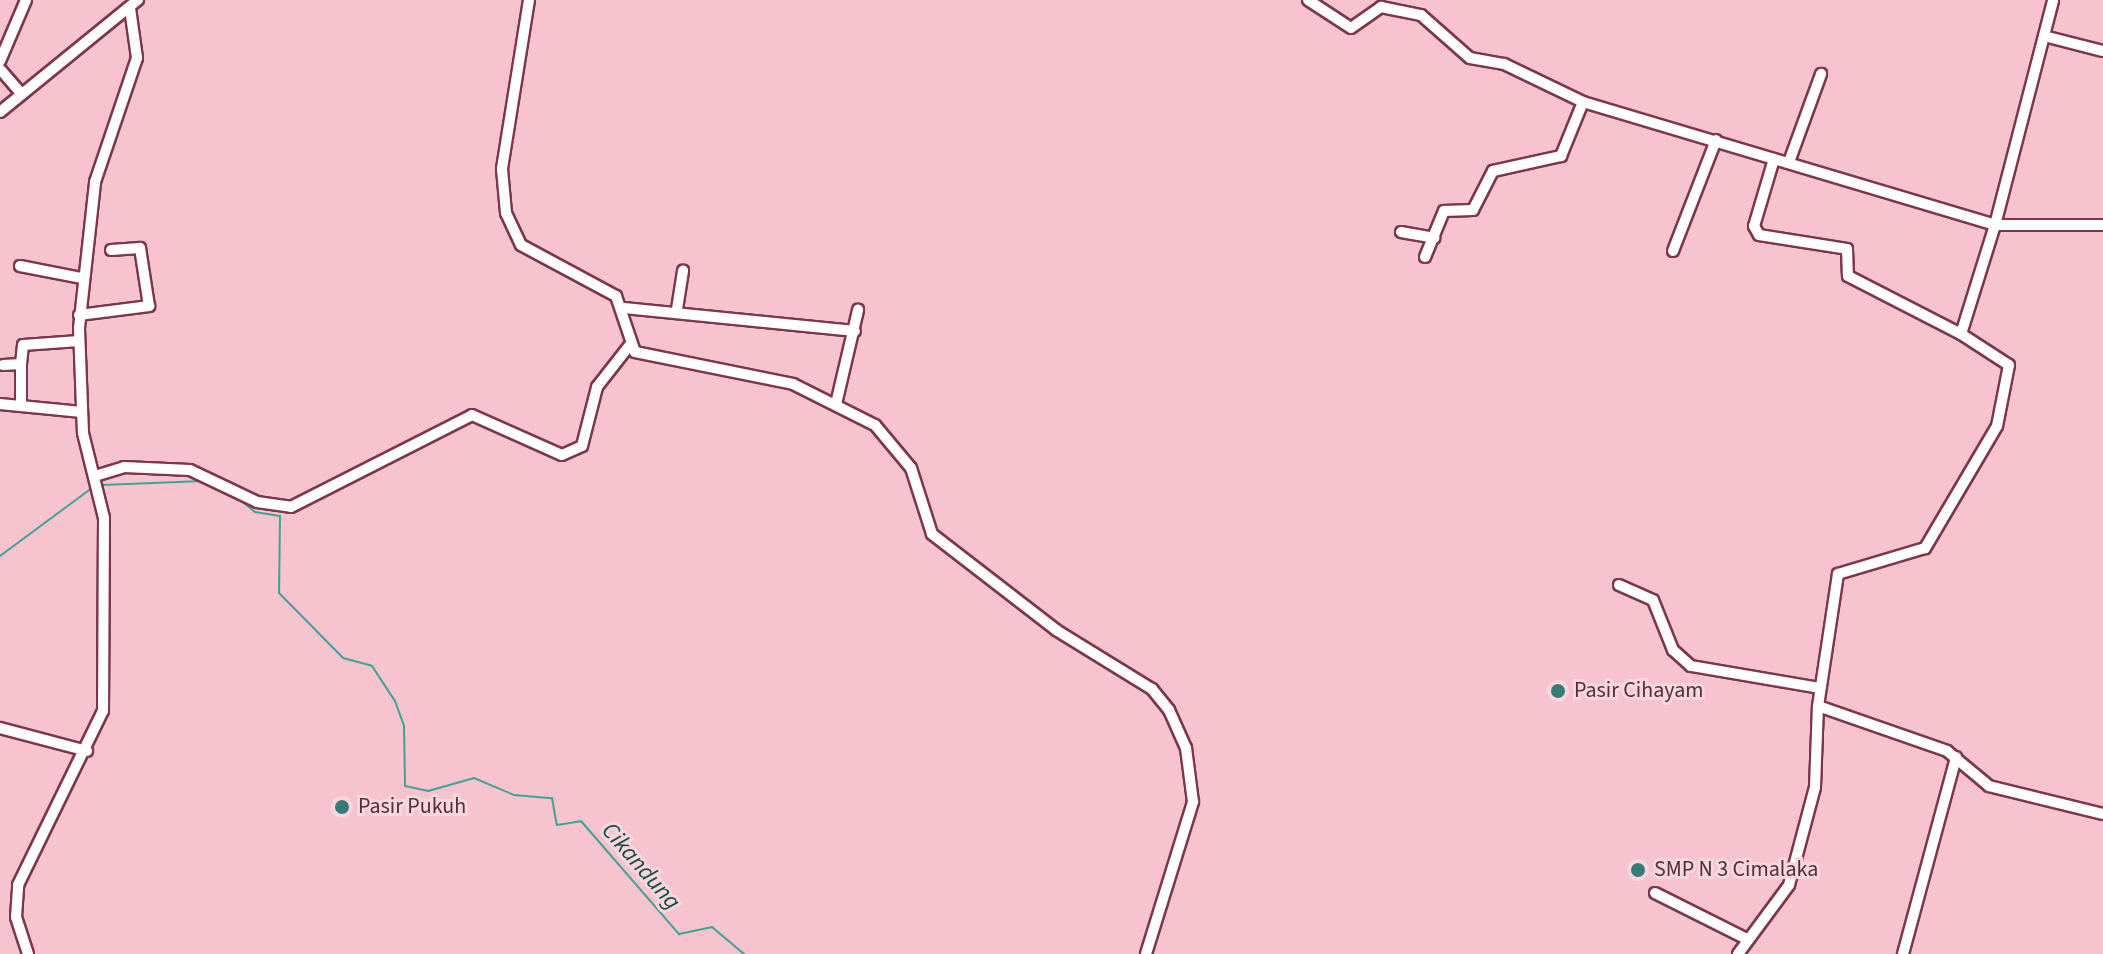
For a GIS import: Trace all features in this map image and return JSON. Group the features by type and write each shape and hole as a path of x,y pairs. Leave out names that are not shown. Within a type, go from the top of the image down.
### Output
{"street":[{"path":"0,61 26,0"},
{"path":"95,477 134,467 190,470 257,502 291,507 472,415 562,455 582,446 597,387 629,346 624,308 598,281 528,252 512,232 502,169 529,0"},
{"path":"1308,0 1351,28 1381,7 1421,15 1470,58 1504,64 1583,102 1995,225 2103,225"},
{"path":"1961,334 1995,225 2053,0"},
{"path":"0,112 134,4"},
{"path":"28,954 16,917 18,885 87,751 103,711 101,495 82,412 79,315 81,278 95,182 137,58 134,4"},
{"path":"2044,36 2103,51"},
{"path":"0,69 22,94"},
{"path":"1789,162 1821,74"},
{"path":"1425,257 1444,211 1473,210 1500,166 1561,156 1583,102"},
{"path":"1673,251 1716,140"},
{"path":"1738,954 1745,938 1768,921 1804,837 1820,688 1838,574 1925,548 1997,426 2009,365 1961,334 1848,276 1847,249 1759,235 1754,226 1774,159"},
{"path":"1401,232 1434,238"},
{"path":"79,315 149,306 140,248 111,250"},
{"path":"20,266 81,278"},
{"path":"677,309 683,270"},
{"path":"624,308 677,309 855,331"},
{"path":"836,404 858,310"},
{"path":"21,406 22,345 79,341"},
{"path":"629,346 643,356 793,384 875,425 911,468 932,534 1056,630 1152,689 1169,710 1186,748 1193,802 1146,954"},
{"path":"3,365 21,364"},
{"path":"0,404 82,412"},
{"path":"1619,585 1653,600 1673,650 1691,666 1820,688"},
{"path":"1818,706 1956,757 1989,786 2103,814"},
{"path":"0,728 87,751"},
{"path":"1903,954 1956,757"},
{"path":"1655,893 1745,938"}],"waterway":[{"name":"Cikandung","path":"102,485 203,481"},
{"name":"Cikandung","path":"0,556 92,488"},
{"name":"Cikandung","path":"237,497 255,512 280,516 279,593 343,658 372,666 395,701 404,726 405,786 428,791 474,778 514,795 552,798 557,825 581,821 679,934 712,927 744,954"}],"place":[{"name":"Pasir Cihayam","path":"1558,691"},
{"name":"Pasir Pukuh","path":"342,807"},
{"name":"SMP N 3 Cimalaka","path":"1638,870"}]}
